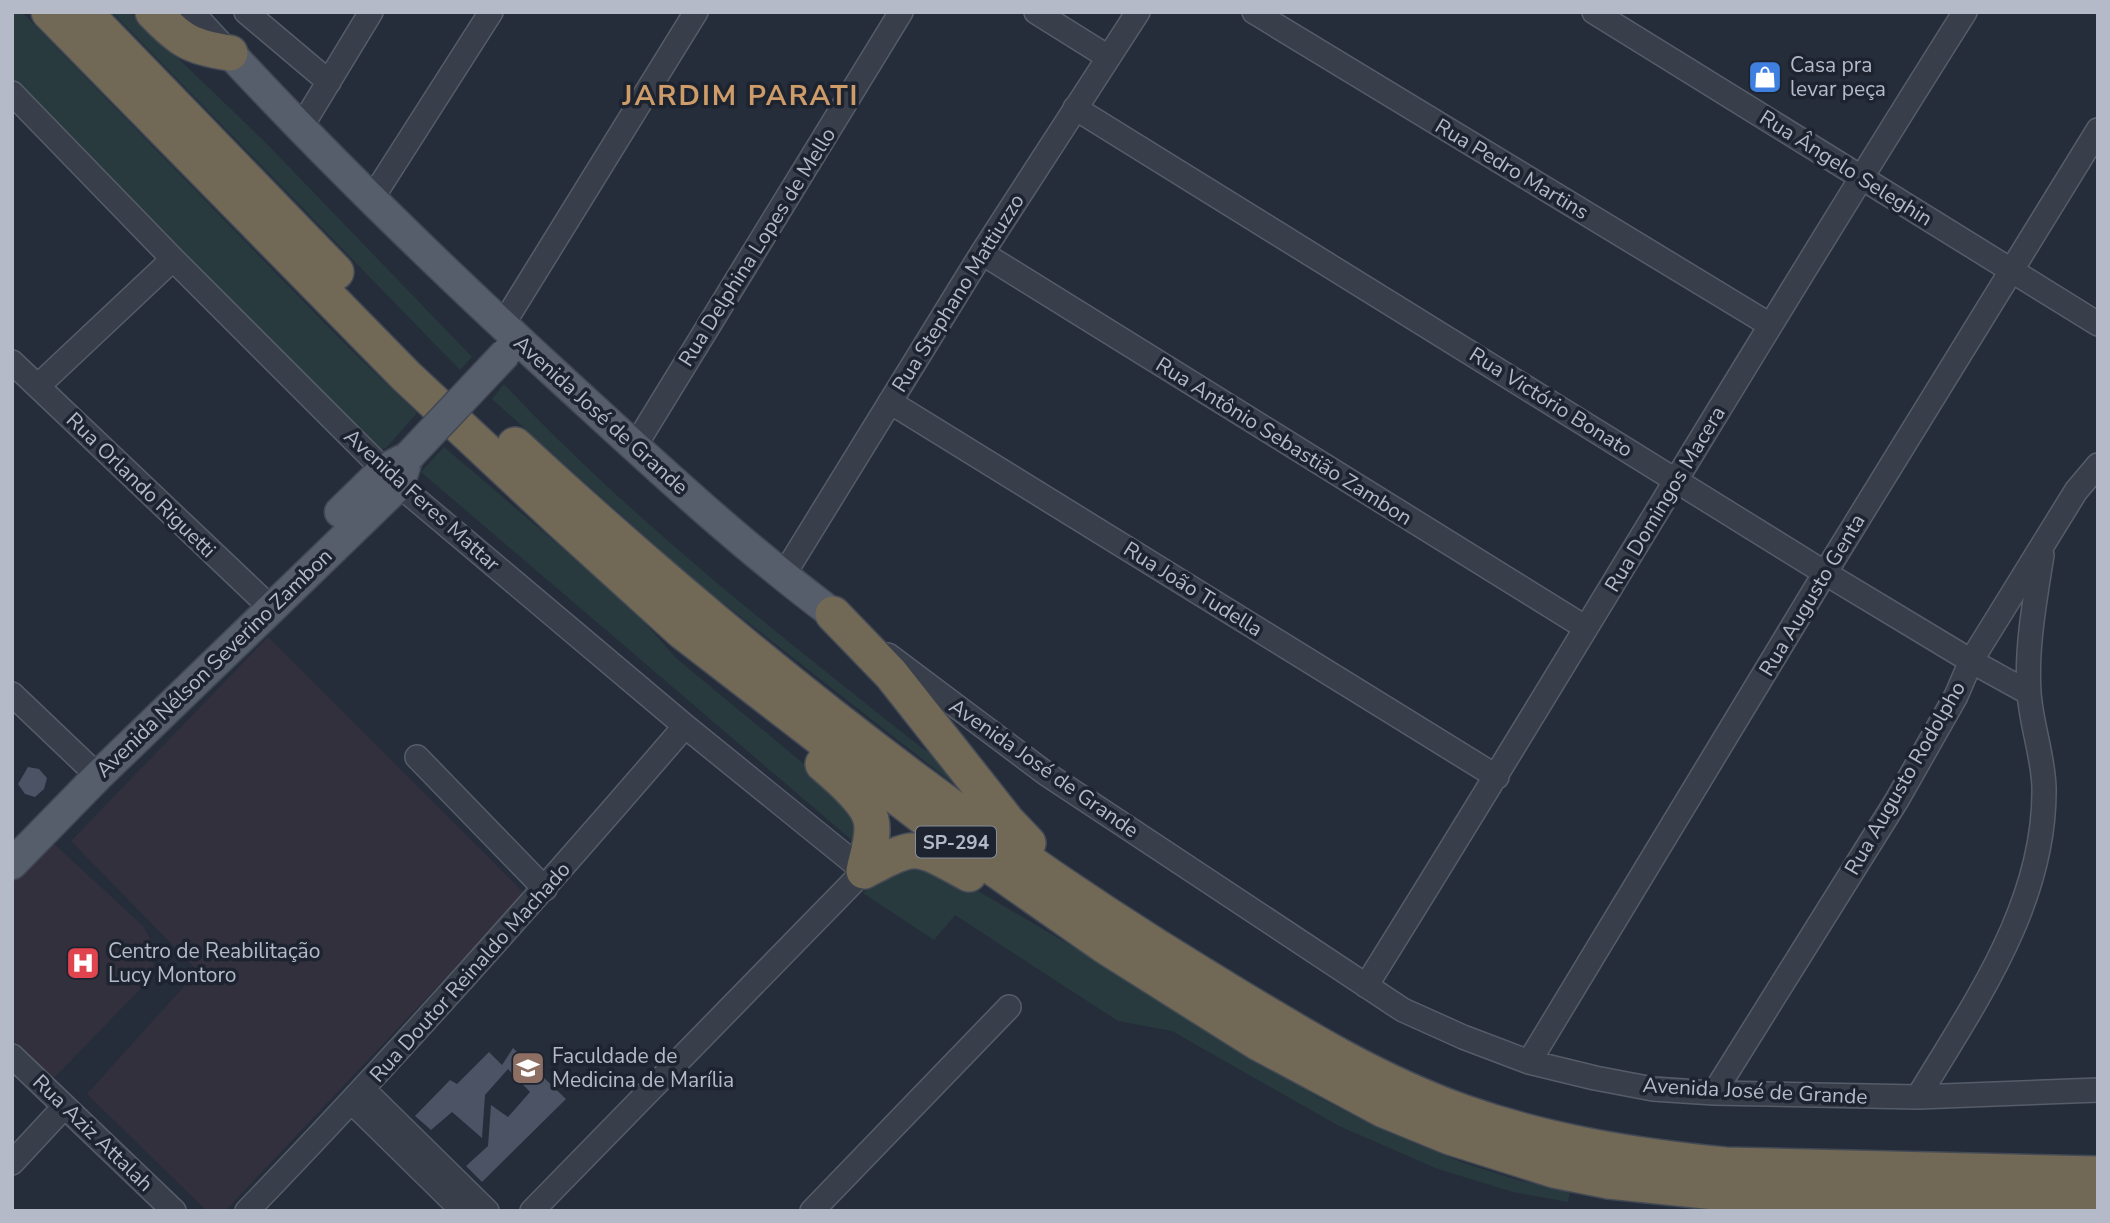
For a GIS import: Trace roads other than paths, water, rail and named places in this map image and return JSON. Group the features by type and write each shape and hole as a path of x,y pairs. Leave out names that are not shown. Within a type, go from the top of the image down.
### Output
{"highway":[{"name":"SP-294","path":"49,12 406,376 710,655 945,834 1118,939 1416,1094 1465,1113 1561,1141 1608,1151 1726,1165 2098,1174"},
{"name":"SP-294","path":"84,12 423,360 581,506 809,697 1118,939 1258,1042 1384,1110 1450,1138 1554,1170 1609,1181 1725,1193 2098,1200"},
{"path":"153,12 178,37 201,49 230,53"},
{"path":"834,614 891,674 1007,821 1118,939"},
{"path":"710,655 734,686 837,776 867,810 871,820 871,834 864,871"},
{"path":"864,871 902,851 915,849 929,852 1118,939"}],"main road":[{"name":"Avenida José de Grande","path":"230,53 300,129 509,340 783,576 834,614"},
{"name":"Avenida Nélson Severino Zambon","path":"12,838 91,770 397,471 509,340"},
{"name":"Avenida Nélson Severino Zambon","path":"12,864 91,770"}],"street":[{"name":"Avenida José de Grande","path":"192,12 230,53"},
{"path":"246,12 329,82"},
{"path":"371,200 491,12"},
{"path":"509,340 696,12"},
{"name":"Rua Delphina Lopes de Mello","path":"635,446 901,12"},
{"path":"1036,12 1108,57"},
{"name":"Rua Stephano Mattiuzzo","path":"783,576 982,253 1138,12"},
{"name":"Rua Pedro Martins","path":"1254,12 1770,325"},
{"name":"Rua Ângelo Seleghin","path":"1594,12 2098,324"},
{"name":"Rua Domingos Macera","path":"1366,986 1497,776 1861,176 1965,12"},
{"path":"300,129 329,82 365,14"},
{"name":"Avenida Feres Mattar","path":"12,93 173,259 397,471 685,726 864,871"},
{"name":"Rua Victório Bonato","path":"1075,108 1825,573 2029,693"},
{"name":"Rua Augusto Genta","path":"1529,1062 1825,573 2098,130"},
{"name":"Rua Antônio Sebastião Zambon","path":"982,253 1586,628"},
{"path":"38,386 173,259"},
{"name":"Rua Orlando Riguetti","path":"12,362 263,601"},
{"name":"Rua João Tudella","path":"890,402 1497,776"},
{"name":"Rua Augusto Rodolpho","path":"1714,1093 1897,800 1955,696 1971,661 2076,491 2098,464"},
{"path":"1918,1097 1990,976 2011,935 2028,890 2039,839 2044,786 2029,693 2031,624 2043,545"},
{"name":"Avenida José de Grande","path":"834,614 1048,775 1403,1010 1529,1062 1653,1089 1714,1093 1918,1097 2098,1090"},
{"path":"12,694 91,770"},
{"name":"Rua Doutor Reinaldo Machado","path":"247,1211 358,1096 545,889 685,726"},
{"path":"417,757 545,889"},
{"path":"532,1211 864,871"},
{"path":"812,1211 1009,1007"},
{"name":"Rua Aziz Attalah","path":"12,1056 174,1211"},
{"path":"358,1096 463,1211"},
{"path":"358,1096 487,1211"},
{"path":"12,1163 64,1107"}],"place":[{"name":"Casa pra levar peça","path":"1765,77"},
{"name":"Centro de Reabilitação Lucy Montoro","path":"83,963"},
{"name":"Faculdade de Medicina de Marília","path":"528,1068"}],"district":[{"name":"JARDIM PARATI","path":"741,95"}]}
